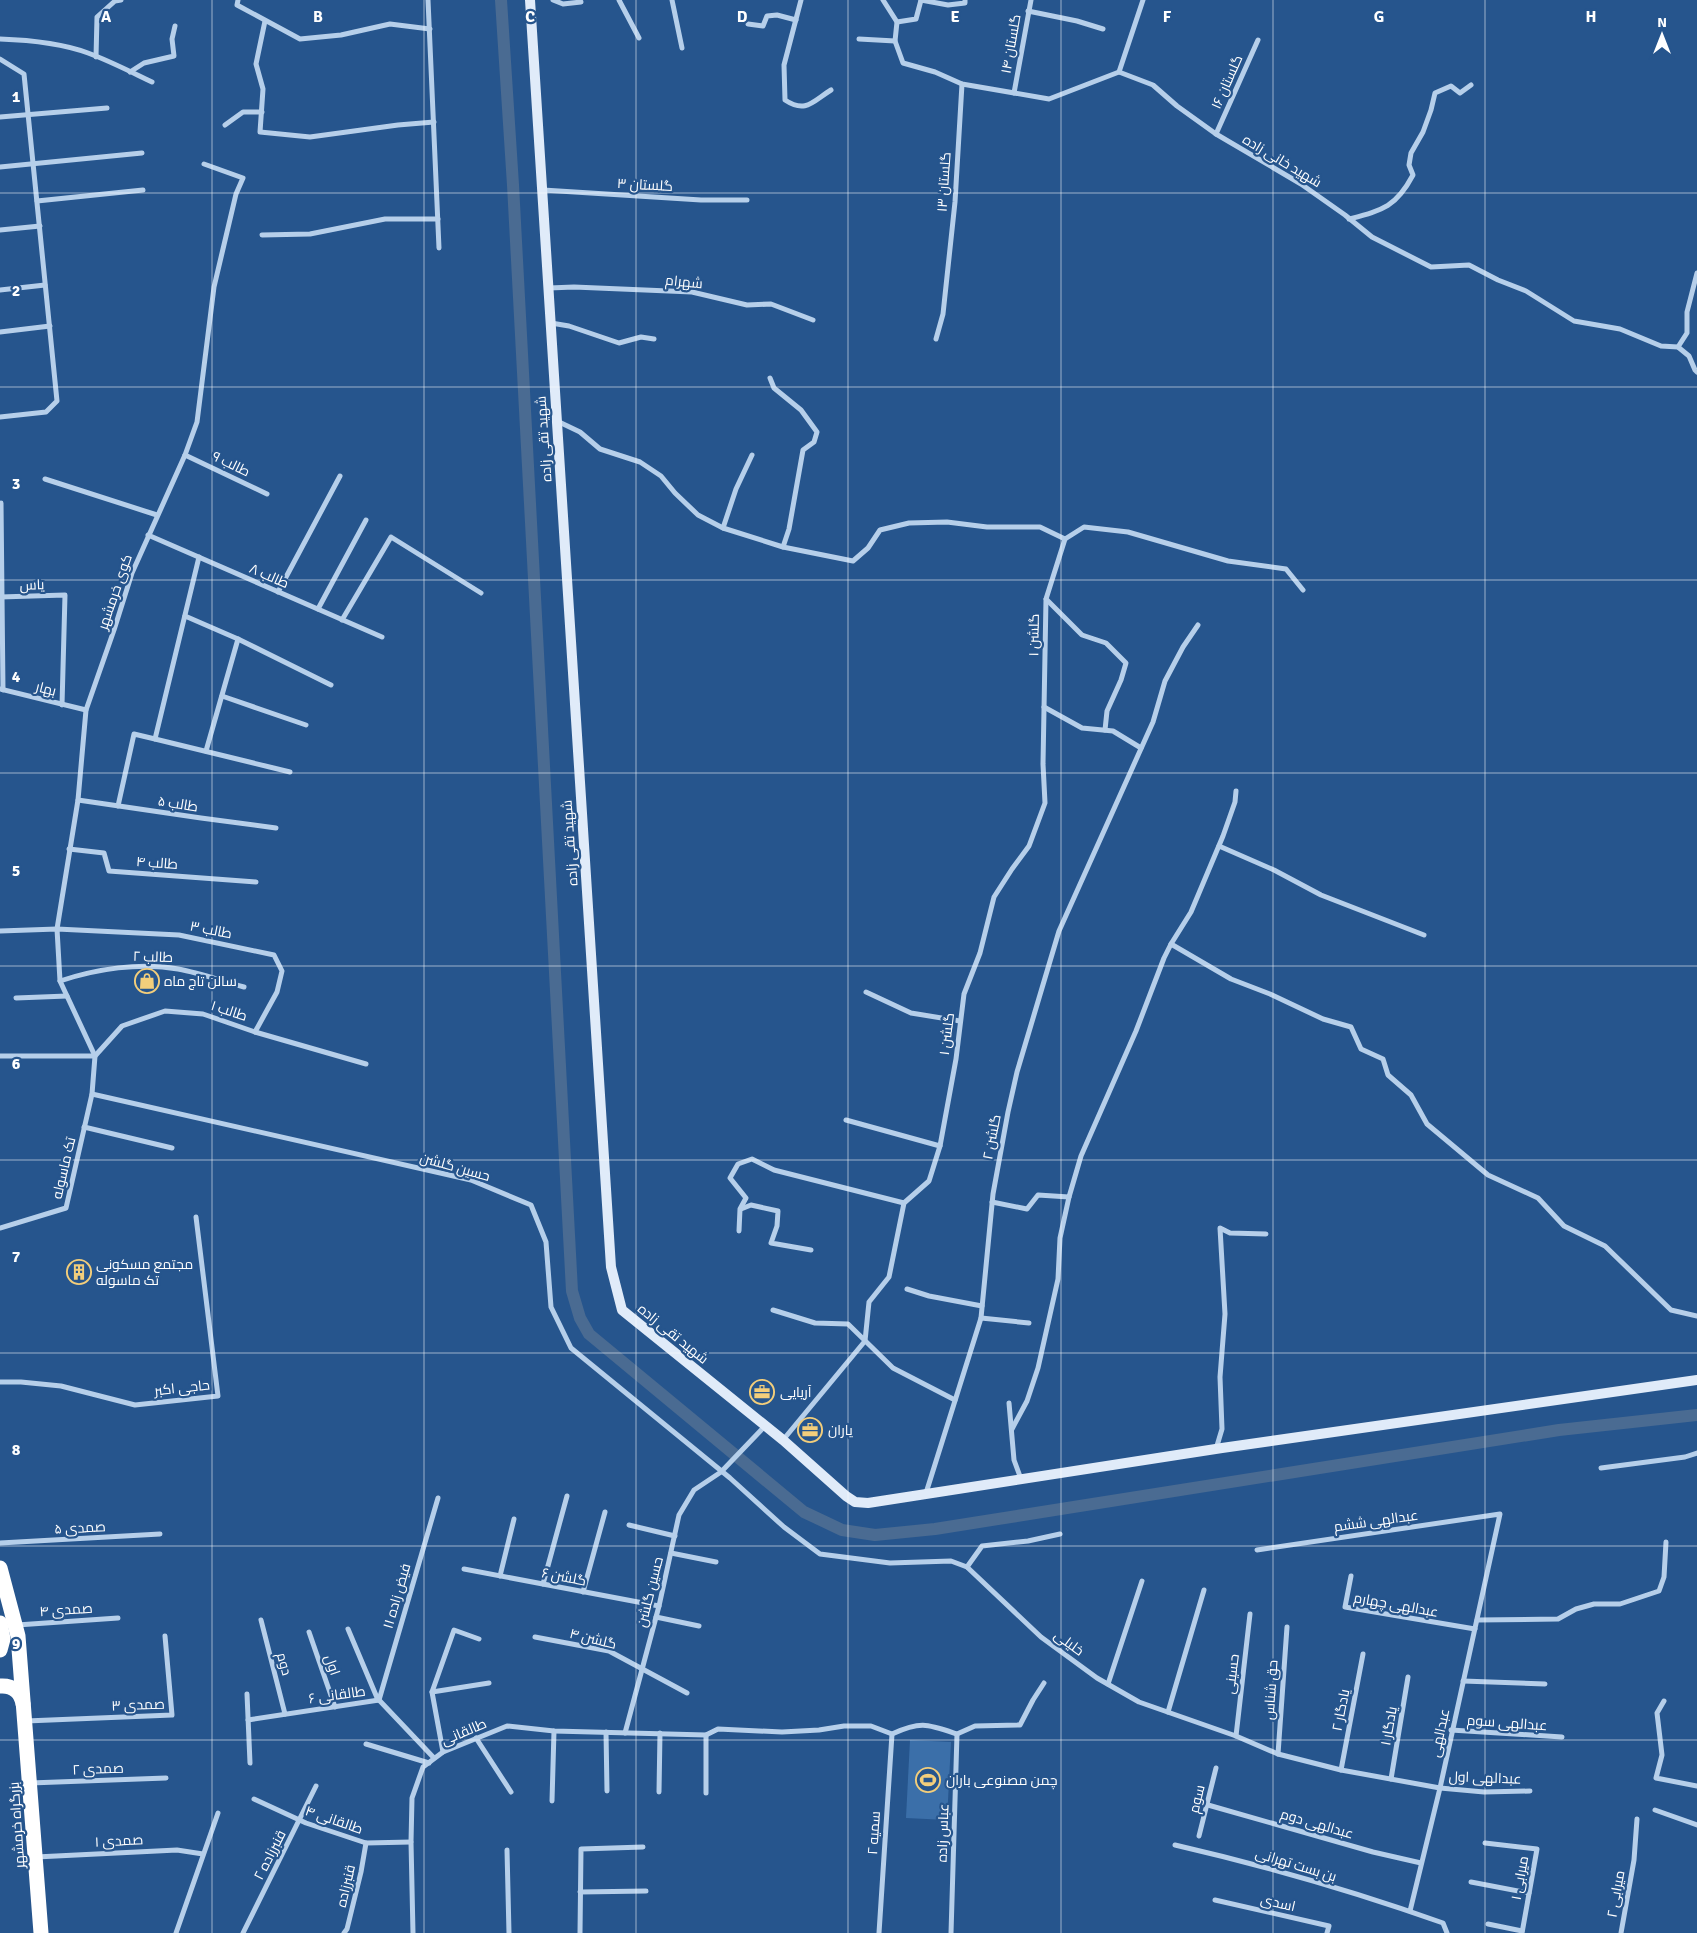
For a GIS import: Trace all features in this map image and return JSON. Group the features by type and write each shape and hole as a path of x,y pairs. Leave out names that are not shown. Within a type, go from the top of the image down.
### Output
{"highway":[{"name":"بزرگراه خرمشهر","path":"0,1568 16,1625 25,1714 41,1933"},
{"path":"0,1623 3,1639 0,1650"},
{"path":"0,1686 8,1686 17,1691 21,1697 25,1714"}],"main road":[{"name":"شهید تقی زاده","path":"530,0 611,1267 622,1310 783,1440 846,1496 855,1502 868,1503 1215,1449 1697,1380"}],"street":[{"path":"96,56 97,17 115,1 121,0"},
{"path":"238,0 237,5 300,39 341,35 390,24 430,29"},
{"path":"428,0 439,248"},
{"path":"553,0 563,4 581,2"},
{"path":"619,0 638,38"},
{"path":"672,0 682,48"},
{"path":"801,0 784,65 785,100 794,106 807,107 831,90"},
{"path":"883,0 897,22 895,41 903,63 935,72 962,84 1049,99 1118,72 1143,0"},
{"path":"897,22 916,20 921,0 948,5 965,3 965,0"},
{"name":"گلستان ۱۴","path":"1014,93 1031,0"},
{"path":"1028,12 1077,21 1103,29"},
{"path":"748,24 763,26 767,16 776,15 796,20"},
{"path":"265,21 256,64 263,89 260,132 310,137 434,122"},
{"path":"130,72 144,63 174,56 172,39 175,26"},
{"path":"0,39 62,46 96,56 152,82"},
{"path":"859,39 895,41"},
{"name":"گلستان ۱۶","path":"1216,134 1258,40"},
{"path":"0,59 24,74 57,401 46,412 0,417"},
{"name":"شهید خانی زاده","path":"1118,72 1153,85 1177,106 1216,134 1301,184 1372,237 1430,267 1469,265 1498,280 1526,291 1574,321 1620,329 1661,346 1678,347"},
{"name":"گلستان ۱۳","path":"936,339 943,314 955,202 962,84"},
{"path":"1349,219 1377,211 1393,203 1405,189 1413,175 1408,165 1411,153 1423,132 1435,93 1451,86 1460,93 1471,86"},
{"path":"0,118 107,108"},
{"path":"225,125 243,112 262,112"},
{"path":"0,167 142,153"},
{"name":"کوی خرمشهر","path":"92,1094 94,1056 60,981 57,929 78,800 86,710 132,573 185,455 197,422 214,287 236,194 243,178 204,164"},
{"path":"37,201 143,190"},
{"name":"گلستان ۳","path":"542,190 701,200 747,200"},
{"path":"262,235 310,234 385,219 438,219"},
{"path":"0,230 40,226"},
{"path":"1697,274 1687,312 1687,333 1678,347 1689,356 1694,370 1697,372"},
{"path":"0,290 45,285"},
{"name":"شهرام","path":"548,288 574,287 692,292 747,305 771,304 813,320"},
{"path":"551,323 569,326 619,343 641,337 654,339"},
{"path":"0,332 50,326"},
{"path":"770,378 774,388 801,410 817,432 814,442 803,450 789,529 783,548"},
{"path":"557,421 580,432 600,450 640,462 662,476 675,493 698,515 723,528 783,548 853,561 868,548 880,530 909,523 947,522 987,527 1040,527 1065,539 1084,527 1128,532 1228,561 1286,569 1303,590"},
{"name":"طالب ۹","path":"185,455 267,494"},
{"path":"723,528 736,489 752,455"},
{"path":"278,592 340,476"},
{"path":"45,479 157,515"},
{"path":"1,504 2,689"},
{"path":"318,609 366,520"},
{"name":"طالب ۸","path":"148,535 382,637"},
{"path":"342,620 391,537 481,593"},
{"name":"گلشن ۱","path":"904,1204 929,1181 940,1146 956,1059 964,994 980,953 994,898 1029,846 1045,803 1046,599 1065,539"},
{"path":"155,739 199,558"},
{"name":"یاس","path":"1,597 65,595 62,704"},
{"path":"1046,599 1082,635 1106,643 1126,663 1107,712 1105,730"},
{"path":"185,616 238,639 330,685"},
{"name":"گلشن ۲","path":"926,1493 981,1318 992,1202 1008,1112 1015,1080 1059,931 1153,722 1165,681 1183,647 1198,625"},
{"path":"206,751 238,639"},
{"name":"بهار","path":"2,689 86,710"},
{"path":"222,696 306,725"},
{"path":"1044,707 1082,728 1113,731 1141,748"},
{"path":"118,806 134,734 290,772"},
{"path":"1012,1429 1027,1401 1038,1368 1058,1279 1060,1238 1081,1156 1136,1031 1164,958 1191,912 1219,846 1235,802 1236,791"},
{"name":"طالب ۵","path":"78,800 276,828"},
{"path":"1219,846 1274,870 1321,895 1424,935"},
{"name":"طالب ۴","path":"69,849 104,854 109,871 256,882"},
{"path":"0,931 57,929"},
{"name":"طالب ۳","path":"57,929 178,935 274,955 282,971 277,992 255,1032"},
{"path":"1171,944 1231,979 1270,994 1323,1019 1351,1027 1360,1049 1383,1059 1388,1075 1410,1095 1427,1124 1488,1175 1538,1198 1564,1226 1605,1246 1671,1310 1697,1316"},
{"name":"طالب ۲","path":"60,981 78,975 112,969 164,967 244,987"},
{"path":"866,992 911,1013 960,1021"},
{"path":"16,998 67,996"},
{"name":"طالب ۱","path":"94,1056 122,1026 165,1010 204,1014 255,1032 366,1064"},
{"path":"0,1056 94,1056"},
{"name":"حسین گلشن","path":"92,1094 471,1180 531,1205 546,1242 551,1306 571,1348 721,1472"},
{"name":"تک ماسوله","path":"0,1228 66,1208 92,1094"},
{"path":"846,1120 940,1146"},
{"path":"84,1127 172,1148"},
{"path":"739,1231 740,1209 746,1198 730,1178 738,1164 752,1159 774,1170 904,1204 888,1277 869,1302 865,1340 783,1440"},
{"path":"992,1202 1027,1208 1038,1195 1069,1197"},
{"path":"740,1209 751,1205 778,1211 772,1243 811,1250"},
{"name":"حاجی اکبر","path":"0,1382 61,1386 135,1405 218,1396 196,1217"},
{"path":"1215,1449 1222,1429 1220,1377 1225,1314 1220,1228 1230,1233 1266,1234"},
{"path":"907,1289 929,1296 982,1306"},
{"path":"774,1310 815,1323 848,1324 893,1368 955,1400"},
{"path":"981,1318 1029,1323"},
{"path":"1009,1403 1014,1460 1021,1479"},
{"name":"حسین گلشن","path":"624,1733 659,1606 679,1515 694,1490 721,1472 765,1426"},
{"path":"1601,1468 1685,1457 1697,1453"},
{"name":"خلیلی","path":"721,1472 784,1527 820,1554 890,1563 950,1561 967,1567 1041,1637 1108,1684 1139,1702 1236,1736 1278,1754 1342,1770 1440,1788"},
{"path":"544,1584 567,1496"},
{"name":"فیض زاده ۱۱","path":"379,1700 438,1498"},
{"path":"583,1592 605,1512"},
{"name":"عبدالهی ششم","path":"1256,1550 1500,1514"},
{"name":"عبدالهی","path":"1410,1911 1440,1788 1451,1730 1500,1514"},
{"path":"500,1576 514,1519"},
{"path":"629,1525 675,1536"},
{"name":"صمدی ۵","path":"0,1543 160,1534"},
{"path":"967,1567 982,1546 1028,1541 1060,1534"},
{"path":"1477,1620 1558,1619 1576,1609 1594,1604 1620,1604 1659,1591 1664,1577 1666,1542"},
{"path":"671,1553 716,1562"},
{"name":"گلشن ۶","path":"464,1569 659,1606"},
{"name":"عبدالهی چهارم","path":"1351,1576 1345,1607 1475,1629"},
{"path":"1108,1684 1142,1581"},
{"path":"1168,1712 1204,1590"},
{"name":"حسینی","path":"1236,1736 1250,1614"},
{"path":"656,1617 699,1626"},
{"name":"صمدی ۴","path":"16,1625 118,1618"},
{"name":"دوم","path":"261,1620 285,1714"},
{"name":"حق شناس","path":"1278,1754 1287,1627"},
{"path":"348,1629 379,1700"},
{"path":"442,1752 432,1692 454,1630 479,1639"},
{"name":"اول","path":"309,1632 335,1707"},
{"name":"صمدی ۳","path":"25,1714 172,1715 165,1636"},
{"name":"گلشن ۴","path":"534,1637 609,1651 687,1693"},
{"name":"یادگار ۲","path":"1342,1770 1364,1654"},
{"name":"یادگار ۱","path":"1391,1779 1408,1677"},
{"path":"1463,1681 1545,1684"},
{"path":"432,1692 489,1683"},
{"path":"892,1734 908,1727 929,1724 957,1734 975,1726 1020,1725 1044,1683"},
{"path":"247,1694 250,1764"},
{"name":"طالقانی ۶","path":"248,1720 379,1700 434,1758"},
{"path":"1664,1700 1657,1713 1662,1755 1656,1778 1697,1786"},
{"name":"طالقانی","path":"413,1933 412,1798 423,1767 442,1752 507,1726 554,1731 706,1734 718,1729 782,1732 844,1726 871,1726 892,1734"},
{"name":"عبدالهی سوم","path":"1451,1730 1562,1737"},
{"path":"552,1801 554,1731"},
{"path":"606,1732 607,1791"},
{"path":"659,1792 660,1733"},
{"path":"706,1734 706,1793"},
{"name":"سمیه ۲","path":"879,1933 892,1734"},
{"name":"عباس زاده","path":"951,1933 957,1734"},
{"path":"476,1738 511,1792"},
{"path":"366,1744 428,1763"},
{"name":"سوم","path":"1199,1836 1216,1768"},
{"name":"صمدی ۲","path":"30,1783 166,1778"},
{"name":"قنبرزاده ۲","path":"243,1933 316,1786"},
{"name":"عبدالهی اول","path":"1440,1788 1484,1792 1530,1791"},
{"name":"طالقانی ۴","path":"254,1799 300,1820 366,1842 411,1842"},
{"name":"عبدالهی دوم","path":"1208,1805 1373,1852 1421,1863"},
{"path":"1655,1810 1697,1825"},
{"path":"175,1933 218,1813"},
{"name":"میرابی ۲","path":"1620,1933 1634,1860 1637,1819"},
{"name":"قنبرزاده","path":"344,1933 347,1929 361,1872 366,1842"},
{"name":"میرابی ۱","path":"1485,1843 1537,1849 1522,1932"},
{"name":"بن بست تهرانی","path":"1175,1845 1238,1859 1410,1911"},
{"path":"580,1933 581,1849 643,1847"},
{"name":"صمدی ۱","path":"36,1857 177,1850 204,1854"},
{"path":"507,1850 509,1933"},
{"path":"1471,1882 1529,1893"},
{"path":"580,1892 646,1891"},
{"name":"اسدی","path":"1215,1900 1329,1926 1327,1933"},
{"path":"1410,1911 1443,1923 1447,1933"},
{"path":"1488,1924 1522,1932"}],"shaded area":[{"name":"چمن مصنوعی باران","path":"910,1740 951,1742 947,1820 906,1818"}],"waterway":[{"path":"501,0 513,185 572,1291 580,1318 589,1334 804,1512 842,1530 875,1535 935,1529 1559,1430 1697,1415"}],"place":[{"name":"سالن تاج ماه","path":"147,981"},
{"name":"مجتمع مسکونی تک ماسوله","path":"79,1272"},
{"name":"آریایی","path":"762,1392"},
{"name":"یاران","path":"810,1430"},
{"name":"چمن مصنوعی باران","path":"928,1780"}]}
